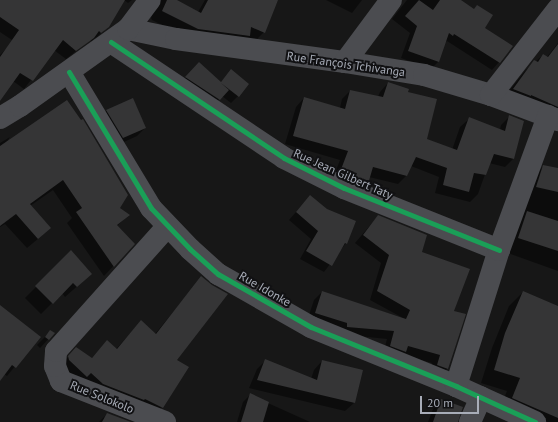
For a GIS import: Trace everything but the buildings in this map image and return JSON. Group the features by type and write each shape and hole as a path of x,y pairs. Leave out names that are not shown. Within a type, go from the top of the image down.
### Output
{"street":[{"path":"0,118 69,72 119,35 150,0"},
{"path":"345,62 391,0"},
{"path":"491,95 558,10"},
{"name":"Rue François Tchivanga","path":"119,35 183,40 345,62 424,76 491,95 553,118"},
{"name":"Rue Jean Gilbert Taty","path":"119,35 284,158 344,188 499,250"},
{"name":"Rue Idonke","path":"69,72 151,208 167,227 218,274 311,327 456,386 535,422"},
{"path":"456,386 499,250 553,118"},
{"name":"Rue Solokolo","path":"165,422 61,381 55,366 56,351 167,227"},
{"path":"470,422 481,397"}],"cycle path":[{"path":"111,42 284,158 344,188 499,250"},
{"path":"69,72 151,208 190,249 218,274 311,327 456,386 535,422"}]}
